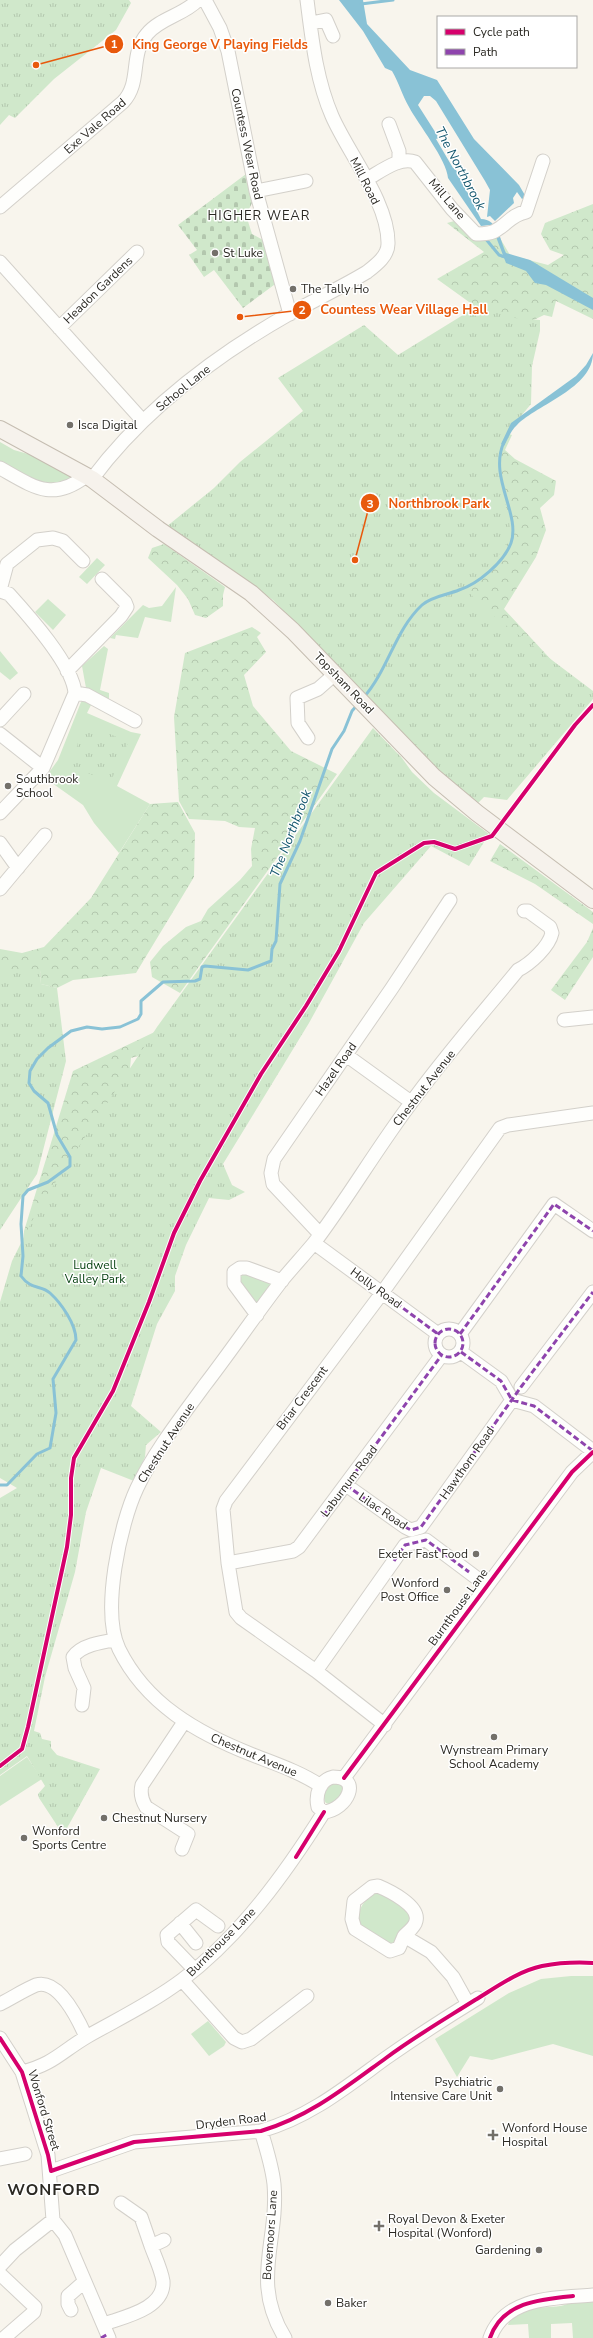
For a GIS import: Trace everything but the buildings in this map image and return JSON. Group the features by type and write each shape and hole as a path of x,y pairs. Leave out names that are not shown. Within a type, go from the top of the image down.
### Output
{"main road":[{"name":"Topsham Road","path":"0,429 89,478 158,530 256,598 272,611 335,674 434,777 477,813 593,900"}],"street":[{"name":"Exe Vale Road","path":"0,208 123,102 132,92 138,52 146,34 165,19 198,0"},
{"name":"Countess Wear Road","path":"205,0 220,28 228,51 256,191 290,314"},
{"name":"Mill Road","path":"290,314 331,294 367,272 378,264 386,252 388,245 380,209 367,179 331,115 315,62 311,42 311,23 307,0"},
{"path":"311,23 326,20 333,36"},
{"path":"367,179 399,162 399,151 390,124"},
{"name":"Mill Lane","path":"399,162 406,160 415,162 452,209 476,234 497,230 508,220 526,212 543,161"},
{"path":"256,191 306,181"},
{"name":"Headon Gardens","path":"59,328 137,252"},
{"path":"0,262 143,421"},
{"name":"School Lane","path":"89,478 143,421 226,354 290,314"},
{"path":"0,468 50,491 67,488 89,478"},
{"path":"0,813 41,770 75,693 72,680 52,646 9,594 0,591 7,564 37,540 53,538 63,541 83,561"},
{"path":"67,671 121,616 126,607 125,602 102,579"},
{"path":"308,738 298,723 297,698 318,689 335,674"},
{"path":"75,693 87,695 135,721"},
{"path":"0,720 24,694"},
{"path":"0,734 41,770"},
{"path":"0,889 45,835"},
{"path":"0,843 18,868"},
{"name":"Hazel Road","path":"317,1238 273,1184 272,1166 278,1152 346,1055 450,900"},
{"name":"Chestnut Avenue","path":"320,1786 307,1777 236,1748 184,1722 144,1688 116,1640 111,1622 112,1596 118,1556 130,1504 144,1473 183,1414 282,1281 317,1238 411,1102 518,970 541,951 551,936 550,927 528,911 524,911"},
{"path":"564,1020 593,1017"},
{"path":"346,1055 411,1102"},
{"name":"Briar Crescent","path":"385,1725 316,1671 241,1618 236,1612 228,1563 223,1513 226,1501 382,1293 500,1128 508,1125 593,1113"},
{"path":"460,1334 554,1204 593,1231"},
{"name":"Holly Road","path":"317,1238 382,1293 438,1334"},
{"path":"257,1315 234,1284 234,1272 240,1268 247,1268 282,1281"},
{"path":"521,1387 593,1292"},
{"path":"452,1329 460,1334 464,1343 461,1352 454,1357 441,1356 435,1343 438,1334 442,1331 452,1329"},
{"path":"461,1352 501,1381 512,1400 534,1406 593,1452"},
{"name":"Laburnum Road","path":"228,1563 293,1551 299,1547 441,1356"},
{"name":"Hawthorn Road","path":"422,1527 512,1400"},
{"name":"Burnthouse Lane","path":"344,1778 385,1725 486,1585 572,1472 593,1452"},
{"name":"Lilac Road","path":"346,1485 405,1527 412,1530 422,1527"},
{"name":"Lilac Road","path":"316,1671 405,1545 426,1540 486,1585"},
{"path":"83,1706 84,1688 75,1668 73,1658 79,1650 102,1642 116,1640"},
{"path":"182,1849 188,1834 146,1807 142,1801 140,1790 184,1722"},
{"path":"331,1778 344,1778 350,1788 344,1802 333,1811 324,1812 318,1807 317,1802 320,1786 331,1778"},
{"name":"Burnthouse Lane","path":"22,2072 41,2067 86,2037 131,2013 182,1980 245,1921 296,1857 324,1812"},
{"path":"378,1886 411,1907 417,1916 416,1924 404,1936 399,1948 390,1951 355,1929 352,1919 354,1901 372,1887 378,1886"},
{"path":"194,1969 166,1940 169,1932 196,1910 218,1926"},
{"path":"180,1923 196,1943"},
{"name":"Dryden Road","path":"50,2171 134,2142 261,2130 311,2110 337,2095 387,2057 473,2001 431,1952 404,1936"},
{"path":"182,1980 234,2038 242,2042 251,2039 307,1996"},
{"path":"0,2004 36,1985 46,1985 58,1991 86,2037"},
{"name":"Wonford Street","path":"0,2038 22,2072 48,2155 53,2220"},
{"name":"Bovemoors Lane","path":"261,2130 274,2184 274,2204 266,2273 267,2290 272,2309 285,2338"},
{"path":"0,2159 25,2154"},
{"path":"104,2324 143,2309 153,2302 161,2291 162,2278 140,2216 121,2203"},
{"path":"0,2266 14,2250 53,2220 65,2235 109,2338"},
{"path":"151,2246 164,2240"},
{"path":"0,2274 35,2307 34,2312 4,2338"},
{"path":"71,2310 68,2304 68,2296 84,2282"},
{"path":"490,2338 493,2330 515,2308 540,2300 593,2295"}],"green space":[{"path":"0,0 129,0 131,3 116,30 54,79 15,118 9,115 0,125"},
{"path":"246,174 252,203 246,215 252,234 263,240 278,282 243,308 214,270 204,277 189,255 197,250 178,225"},
{"path":"593,204 593,319 556,301 552,317 544,315 490,341 476,307 437,279 484,252 447,223 458,220 473,234 494,228 510,255 548,265 564,255 550,250 541,234 545,223"},
{"path":"476,307 515,318 540,320 540,331 532,366 531,404 508,432 501,446 498,463 511,533 507,544 483,577 466,587 479,605 593,691 593,699 507,800 484,797 477,804 436,769 273,600 166,527 214,488 240,462 303,411 278,378 364,325 398,355"},
{"path":"499,430 512,435 505,450 515,459 556,481 554,495 540,508 546,530 536,557 504,609 569,679 452,585 492,544"},
{"path":"0,442 14,450 42,458 78,479 55,490 0,465"},
{"path":"164,544 225,587 223,606 206,618 195,615 188,599 177,585 148,558 152,548"},
{"path":"97,558 105,565 87,584 79,577"},
{"path":"176,587 171,622 145,617 138,638 116,635 115,639 110,638 143,605 149,608 162,606"},
{"path":"48,599 66,615 53,630 35,612"},
{"path":"252,627 261,633 257,637 266,652 244,675 253,706 291,751 337,774 180,993 152,977 150,962 163,946 186,927 201,921 208,909 240,880 252,866 251,849 255,828 239,827 225,821 189,819 179,801 174,717 185,653"},
{"path":"104,646 108,649 100,690 109,693 109,699 86,688 82,666"},
{"path":"0,651 18,673 10,680 0,672"},
{"path":"86,699 92,703 87,713 131,732 141,734 117,786 150,804 119,853 94,823 83,805 45,778 58,760 81,702"},
{"path":"95,726 128,743 110,783 72,766 79,738"},
{"name":"Ludwell Valley Park","path":"373,728 402,758 412,772 434,793 489,834 469,866 431,846 364,923 309,1023 223,1164 232,1185 245,1192 229,1200 209,1198 186,1245 175,1276 175,1291 157,1324 131,1406 161,1432 146,1445 145,1457 134,1481 101,1468 86,1512 75,1572 45,1677 34,1731 40,1733 42,1739 51,1741 51,1748 57,1755 100,1769 67,1828 62,1833 39,1798 38,1794 45,1786 27,1756 0,1775 0,1498 17,1488 0,1478 0,1302 12,1261 38,1209 157,1027"},
{"path":"178,802 195,833 194,877 136,973 73,980 57,988 41,984 40,970 0,970 0,949 22,953 44,947 91,898 150,804"},
{"path":"500,844 593,912 593,924 535,884 490,861"},
{"path":"593,928 593,957 565,1000 551,990 587,942"},
{"path":"0,970 40,970 41,984 57,988 66,1061 37,1174 0,1230"},
{"path":"163,1028 175,1045 131,1058 126,1110 22,1262 24,1231 73,1071"},
{"path":"242,1272 272,1283 258,1305 244,1291 238,1276"},
{"path":"27,1757 42,1779 0,1806 0,1776"},
{"path":"332,1783 341,1783 345,1790 332,1805 326,1803 324,1795"},
{"path":"378,1891 395,1898 411,1916 407,1932 389,1948 357,1925 358,1914 362,1905 369,1897"},
{"path":"571,1976 593,1976 593,2056 553,2044 492,2060 470,2056 457,2077 435,2039 509,1993 541,1979"},
{"path":"208,2021 226,2042 224,2046 209,2056 191,2034"},
{"path":"593,2300 593,2338 573,2338 572,2323 551,2324 551,2338 529,2338 528,2324 508,2325 511,2318 523,2311 562,2306 574,2301"}],"water":[{"path":"339,0 363,0 367,24 410,70 437,80 474,139 519,185 526,197 522,199 517,192 513,198 514,203 495,221 490,216 487,217 490,190 436,101 430,96 424,96 418,105 439,138 436,139 453,168 455,168 481,219 491,222 498,231 506,253 530,260 593,298 593,310 546,285 535,283 526,271 506,263 493,229 490,225 481,226 448,178 438,152 409,107 392,71 385,68 363,31"},
{"path":"593,353 591,365 584,376 574,386 526,417 513,429 504,446 501,444 511,423 576,376 586,365"}],"waterway":[{"path":"361,4 393,0"},
{"name":"The Northbrook","path":"485,238 499,255 505,257"},
{"name":"The Northbrook","path":"364,697 379,675 405,626 422,605 430,600 466,587 482,578 503,558 508,550 513,532 512,520 500,468 500,455 504,442"},
{"name":"The Northbrook","path":"0,1485 7,1485 37,1454 50,1448 56,1413 53,1379 76,1340 71,1321 59,1302 50,1293 28,1283 21,1276 23,1256 21,1224 23,1196 28,1190 48,1182 70,1166 70,1157 57,1135 48,1103 34,1091 29,1083 30,1071 37,1059 48,1048 71,1031 87,1027 102,1029 120,1027 138,1019 141,1014 141,1001 163,982 195,981 200,979 202,967 205,966 248,970 271,961 272,949 276,941 280,884 300,841 332,749 344,731 352,711 358,704"}],"marked path":[{"path":"460,1334 554,1204 593,1231"},
{"path":"346,1485 405,1527 411,1530 421,1527 521,1387 593,1292"},
{"path":"396,1303 438,1334"},
{"path":"449,1329 455,1330 459,1333 462,1337 463,1343 462,1349 459,1353 455,1356 449,1357 443,1356 439,1353 436,1349 435,1343 436,1337 439,1333 443,1330 449,1329"},
{"path":"461,1352 501,1381 512,1400 534,1406 593,1451"},
{"path":"323,1516 441,1356"},
{"path":"394,1561 405,1545 426,1540 469,1572"},
{"path":"101,2338 108,2334"}],"cycle path":[{"path":"0,1766 22,1749 28,1727 67,1547 71,1515 71,1478 74,1458 113,1391 149,1302 174,1233 200,1181 261,1074 306,1006 339,951 376,873 424,843 434,842 455,849 492,836 575,725 593,705"},
{"path":"344,1778 572,1472 593,1452"},
{"path":"296,1857 324,1812"},
{"path":"0,2038 22,2072 48,2155 51,2171 134,2142 261,2131 279,2125 295,2118 342,2090 419,2035 516,1976 533,1968 542,1966 567,1963 593,1963"},
{"path":"490,2338 496,2326 513,2310 536,2301 573,2296"}],"place":[{"name":"King George V Playing Fields","path":"36,65"},
{"name":"St Luke","path":"215,253"},
{"name":"The Tally Ho","path":"293,289"},
{"name":"Countess Wear Village Hall","path":"240,317"},
{"name":"Isca Digital","path":"70,425"},
{"name":"Northbrook Park","path":"355,560"},
{"name":"Southbrook School","path":"8,786"},
{"name":"Exeter Fast Food","path":"476,1554"},
{"name":"Wonford Post Office","path":"447,1590"},
{"name":"Wynstream Primary School Academy","path":"494,1737"},
{"name":"Chestnut Nursery","path":"104,1818"},
{"name":"Wonford Sports Centre","path":"24,1838"},
{"name":"Psychiatric Intensive Care Unit","path":"500,2089"},
{"name":"Wonford House Hospital","path":"493,2135"},
{"name":"Royal Devon & Exeter Hospital (Wonford)","path":"379,2226"},
{"name":"Gardening","path":"539,2250"},
{"name":"Baker","path":"328,2303"}],"district":[{"name":"HIGHER WEAR","path":"259,215"},
{"name":"WONFORD","path":"54,2189"}]}
